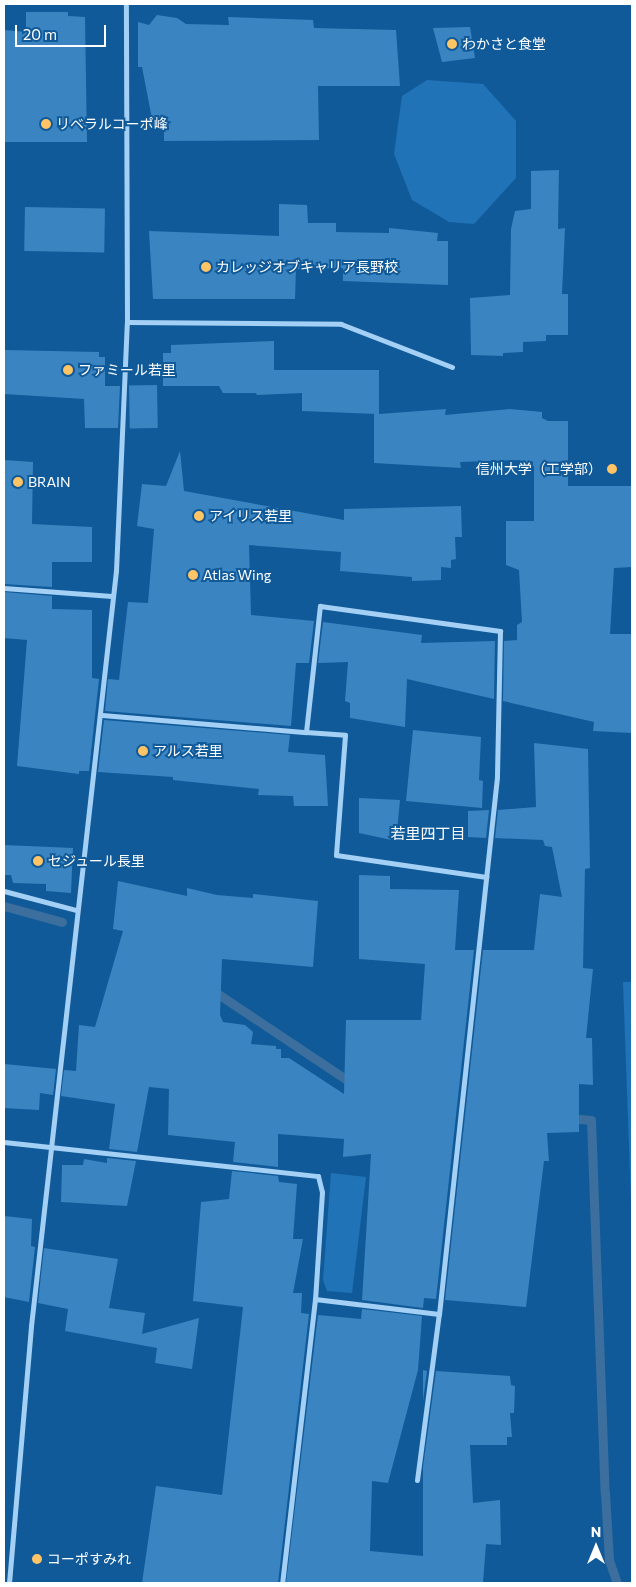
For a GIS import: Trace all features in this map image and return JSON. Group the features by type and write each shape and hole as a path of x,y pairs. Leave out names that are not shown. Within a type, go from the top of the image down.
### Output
{"street":[{"path":"9,1583 50,1148 76,910 102,715 112,596 127,322 126,4"},
{"path":"127,322 341,324 452,367"},
{"path":"4,588 112,596"},
{"path":"306,732 320,606 500,630 497,777 439,1314 417,1480"},
{"path":"102,715 345,736 336,855 486,877"},
{"path":"4,891 76,910"},
{"path":"4,1142 318,1176 322,1192 315,1298 282,1583"},
{"path":"315,1298 439,1314"}],"shaded area":[{"path":"427,80 483,84 516,121 516,178 474,224 449,222 412,200 394,154 402,96"},
{"path":"623,982 632,982 632,1228"},
{"path":"331,1173 366,1177 352,1293 327,1291 323,1280"}],"building":[{"path":"26,12 68,12 68,16 85,17 87,142 4,142 4,30 26,32"},
{"path":"157,15 177,18 186,24 229,25 228,17 313,20 314,28 396,30 400,86 318,86 319,140 164,141 164,119 152,119 142,67 138,67 138,22 149,25"},
{"path":"470,27 475,58 442,62 433,28"},
{"path":"559,170 558,229 565,228 562,294 568,294 568,335 546,335 546,341 523,342 523,352 503,353 503,356 471,355 470,298 510,295 511,229 515,211 531,209 531,171"},
{"path":"279,204 307,205 308,223 336,223 336,232 389,233 389,228 438,233 437,241 448,241 448,285 343,281 343,268 296,269 295,299 153,299 149,231 279,236"},
{"path":"25,207 105,208 104,252 24,251"},
{"path":"274,341 274,370 379,370 379,414 446,409 445,415 510,409 542,412 542,418 548,421 568,421 568,486 632,486 632,567 614,568 610,634 632,634 632,733 593,731 594,722 503,701 504,641 517,640 517,625 522,622 519,570 506,565 506,521 534,521 534,466 521,466 520,460 460,462 461,468 374,463 374,414 377,414 302,411 302,393 257,395 256,393 223,393 219,386 163,386 163,353 171,353 171,345"},
{"path":"4,350 99,352 99,357 105,357 105,386 120,386 118,428 85,428 84,399 4,394"},
{"path":"129,385 157,385 158,428 130,428"},
{"path":"180,451 184,491 344,520 344,509 461,506 462,537 455,537 456,559 451,560 451,568 441,567 441,580 412,581 412,577 340,571 341,552 249,545 251,615 314,621 309,663 296,663 291,726 105,711 108,679 119,680 128,602 148,603 154,529 137,526 142,484 166,486"},
{"path":"4,460 33,462 32,524 92,527 92,562 52,562 52,587 4,584"},
{"path":"4,592 52,596 52,609 92,610 92,678 99,679 89,771 79,771 79,774 17,766 27,640 4,638"},
{"path":"323,622 422,635 421,643 495,641 494,699 407,679 405,727 350,718 350,703 345,701 348,662 318,663"},
{"path":"104,720 290,735 288,752 325,755 328,806 294,806 293,796 258,795 259,789 173,780 173,777 98,772"},
{"path":"413,730 481,737 479,780 483,781 482,808 406,801"},
{"path":"534,743 588,749 590,868 585,869 583,968 593,969 586,1038 592,1038 593,1085 579,1084 579,1132 547,1133 549,1161 544,1161 526,1307 445,1300 483,950 534,950 540,894 562,897 552,847 545,846 543,840 495,838 498,810 536,807"},
{"path":"359,798 400,800 396,841 359,833"},
{"path":"489,810 486,838 468,837 468,811"},
{"name":"セジュール長里","path":"4,845 73,848 71,893 46,891 46,884 13,883 11,875 4,875"},
{"path":"359,875 390,876 390,889 459,890 455,950 474,950 436,1299 424,1298 423,1308 362,1300 371,1154 343,1157 344,1139 278,1134 278,1167 233,1162 235,1142 168,1135 169,1089 149,1087 137,1152 109,1149 115,1104 61,1096 64,1070 76,1071 79,1025 95,1027 123,931 113,929 118,881 187,896 187,888 217,895 253,898 253,894 318,901 313,967 222,959 220,1015 223,1022 245,1025 253,1032 251,1044 276,1046 276,1049 281,1049 281,1058 289,1058 344,1094 346,1020 421,1020 425,964 359,959"},
{"path":"4,1064 56,1069 53,1095 40,1093 39,1110 4,1108"},
{"path":"107,1158 136,1161 127,1206 61,1202 62,1165 83,1165 84,1159 107,1163"},
{"path":"232,1171 278,1176 279,1182 297,1184 293,1239 303,1239 293,1293 302,1293 301,1313 309,1314 278,1583 142,1583 156,1486 222,1495 243,1307 193,1301 201,1202 229,1199"},
{"path":"4,1216 32,1219 31,1246 35,1247 29,1302 4,1297"},
{"path":"44,1248 118,1259 109,1308 145,1313 142,1334 199,1318 192,1369 155,1363 157,1348 65,1331 68,1309 38,1303"},
{"path":"362,1309 422,1316 418,1370 388,1483 372,1481 370,1551 423,1556 423,1467 436,1371 510,1376 511,1385 515,1386 514,1413 510,1413 512,1437 507,1437 507,1445 470,1445 473,1503 500,1500 501,1545 486,1544 483,1583 286,1583 318,1315 361,1319"},
{"path":"423,1370 427,1371 423,1401"}],"waterway":[{"path":"4,906 62,922"},
{"path":"212,990 353,1084"},
{"path":"568,1118 591,1120 605,1493 609,1560 617,1583"}],"place":[{"name":"わかさと食堂","path":"452,44"},
{"name":"リベラルコーポ峰","path":"46,124"},
{"name":"カレッジオブキャリア長野校","path":"206,267"},
{"name":"ファミール若里","path":"68,370"},
{"name":"信州大学（工学部）","path":"612,469"},
{"name":"BRAIN","path":"18,482"},
{"name":"アイリス若里","path":"199,516"},
{"name":"Atlas Wing","path":"193,575"},
{"name":"アルス若里","path":"143,751"},
{"name":"セジュール長里","path":"38,861"},
{"name":"コーポすみれ","path":"37,1559"}],"district":[{"name":"若里四丁目","path":"428,834"}]}
